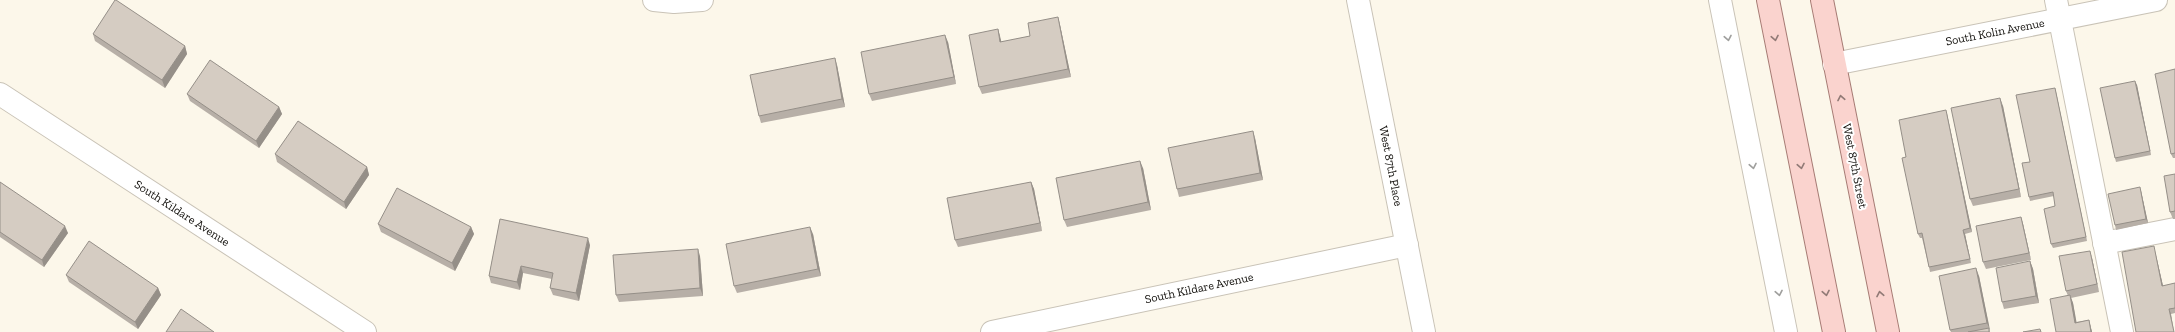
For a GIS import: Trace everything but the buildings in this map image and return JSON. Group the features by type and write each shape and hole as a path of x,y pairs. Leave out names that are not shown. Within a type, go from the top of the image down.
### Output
{"main road":[{"path":"1768,0 1834,332"},
{"name":"West 87th Street","path":"1822,0 1888,332"}],"street":[{"path":"654,0 674,2 702,0"},
{"name":"West 87th Place","path":"1358,0 1424,332"},
{"path":"1720,0 1786,332"},
{"name":"South Kolin Avenue","path":"1834,64 2057,10 2156,0"},
{"path":"2057,10 2122,332"},
{"name":"South Kildare Avenue","path":"0,94 365,332"},
{"path":"2104,243 2175,229"},
{"name":"South Kildare Avenue","path":"992,332 1407,245"}]}
